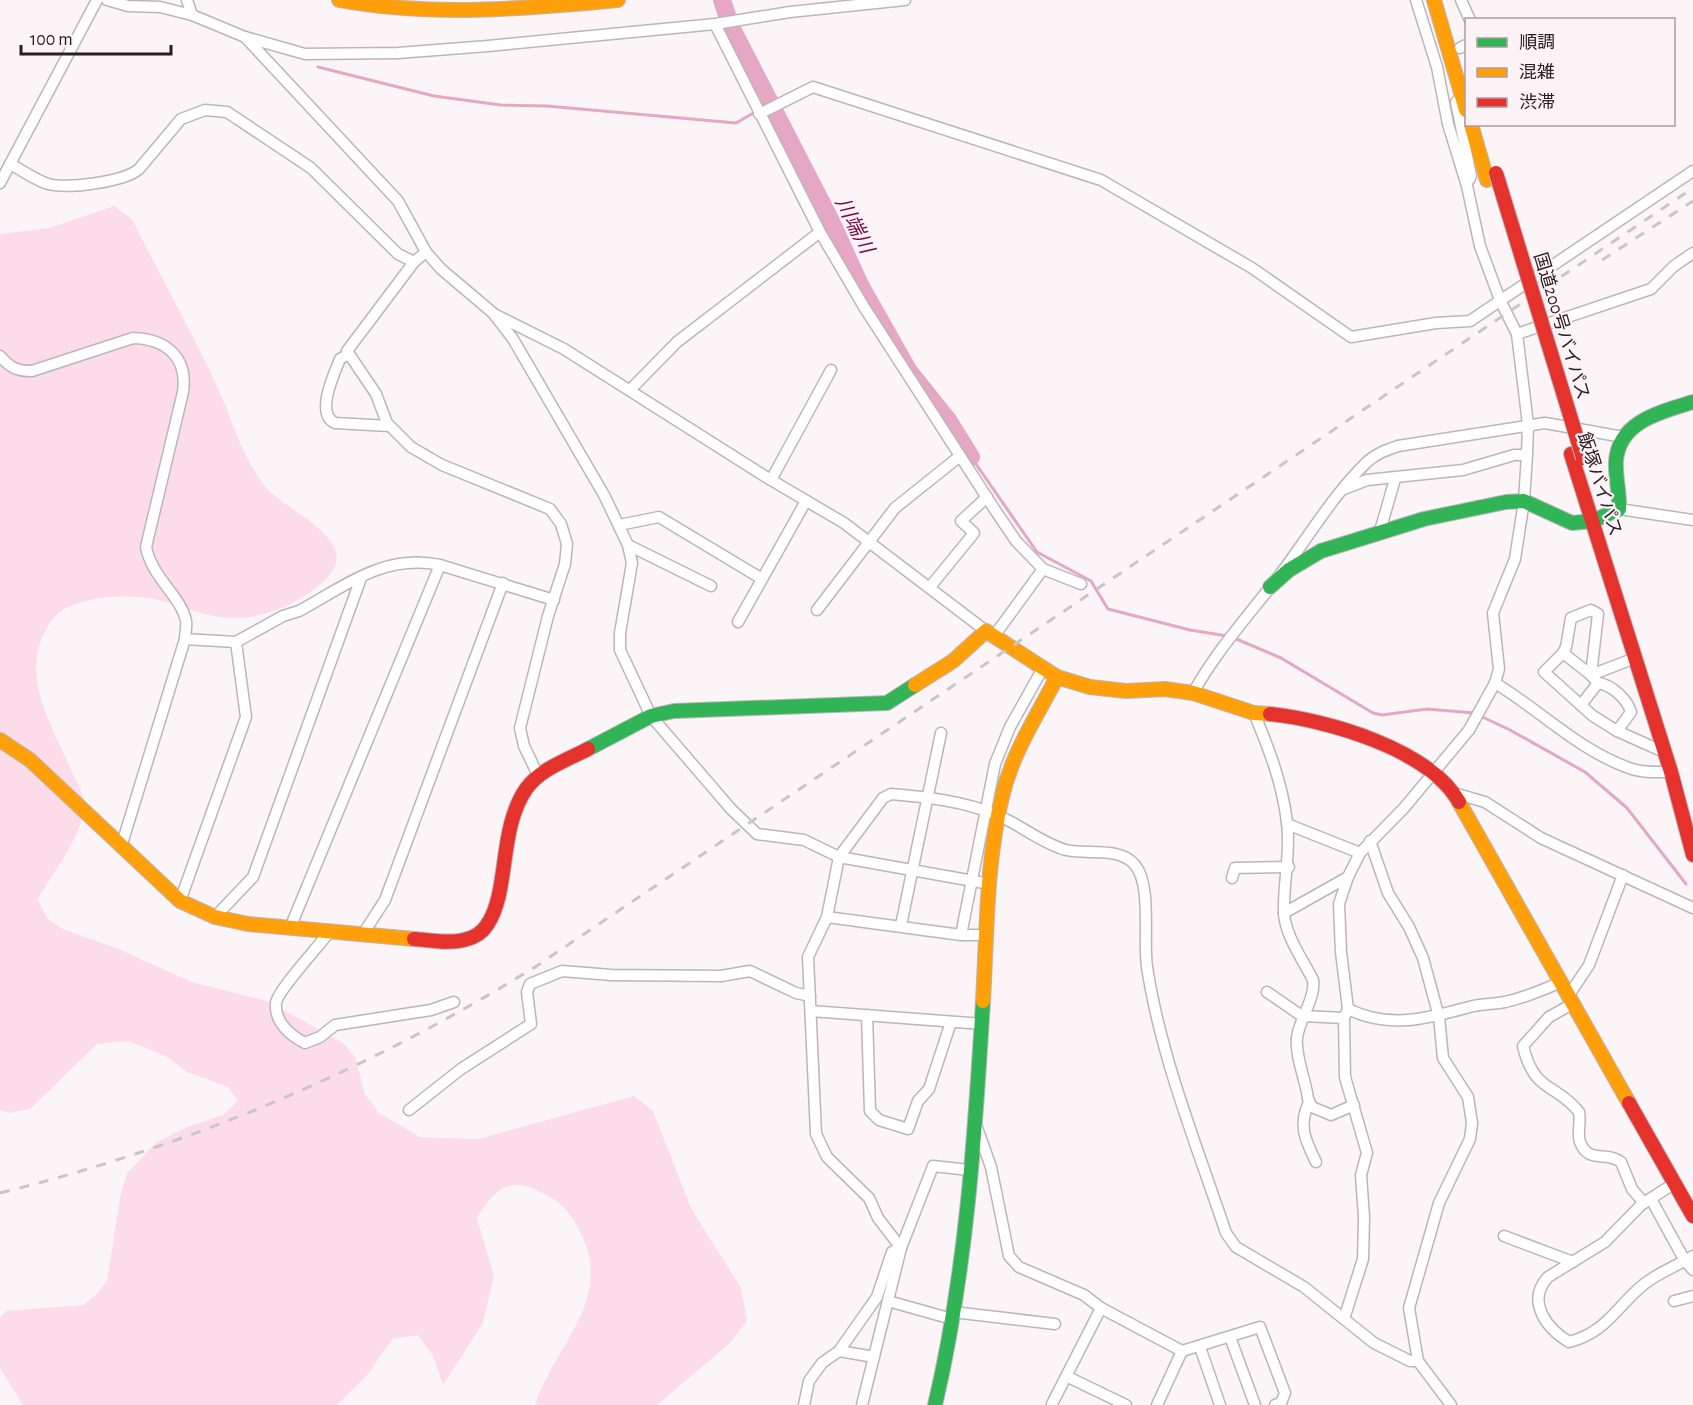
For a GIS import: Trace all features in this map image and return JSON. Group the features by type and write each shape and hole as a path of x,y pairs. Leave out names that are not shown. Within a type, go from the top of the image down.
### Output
{"main road":[{"path":"339,0 421,11 504,10 618,0"},
{"path":"1434,0 1465,104"},
{"path":"1445,0 1463,46"},
{"path":"1472,126 1492,177"},
{"name":"国道200号バイパス","path":"1482,126 1492,177 1577,456 1693,813"},
{"path":"1270,587 1289,570 1321,551 1380,531 1459,512 1506,502 1524,501 1572,524 1598,519 1619,510 1616,460 1623,437 1643,419 1693,402"},
{"name":"飯塚バイパス","path":"1598,519 1635,658 1671,772 1693,855"},
{"path":"0,740 30,760 180,901 215,916 290,928 453,942 463,941 486,928 495,908 511,819 520,796 538,775 651,716 674,711 887,703 953,661 990,634 1057,677 1090,687 1126,691 1165,689 1193,693 1254,713 1299,717 1390,748 1434,771 1454,793 1693,1215"},
{"path":"935,1405 953,1316 975,1124 983,1024 991,813 1057,677"}],"street":[{"path":"0,183 97,0"},
{"path":"107,0 128,6 160,8 192,15 245,37 305,54 398,53 715,24 790,12 906,0"},
{"path":"188,0 192,15"},
{"path":"1344,1319 1363,1259 1364,1217 1360,1175 1367,1153 1345,1077 1346,1013 1339,904 1348,877 1360,853 1404,808 1468,730 1495,683 1499,669 1492,614 1515,559 1524,501 1527,455 1528,424 1517,334 1500,300 1480,246 1467,186 1448,124 1437,67 1416,0"},
{"path":"1461,0 1469,18"},
{"path":"715,24 820,232 864,307 960,456 1017,541 1043,569 1081,584"},
{"path":"245,37 399,201 426,252 441,269 494,314 564,349 631,389 771,480 844,523 990,634 1043,569"},
{"path":"1458,83 1455,98 1471,176 1467,186"},
{"path":"759,114 813,87 1101,180 1252,268 1351,337 1436,323 1470,321 1693,171"},
{"path":"10,164 47,184 132,176 181,119 205,110 227,112 311,168 398,254 414,262"},
{"path":"631,389 677,342 820,232"},
{"path":"426,252 414,262 347,351 376,394 389,426 411,447 442,465 550,509 561,524 567,544 565,564 520,728 524,746 538,775"},
{"path":"1517,334 1651,289 1674,266 1693,253"},
{"path":"494,314 518,349 604,495 628,545 632,563 620,633 620,650 651,716 731,809 757,834 804,840 839,857 990,884"},
{"path":"0,356 7,365 18,371 32,371 133,338 145,338 159,343 176,356 184,368 183,392 146,547 149,563 183,612 186,621 185,639 121,847"},
{"path":"349,354 340,359 333,378 326,407 327,416 335,423 389,426"},
{"path":"771,480 831,370"},
{"path":"1193,693 1229,637 1366,462 1389,449 1528,424 1545,423 1623,437"},
{"path":"1344,489 1367,480 1462,470 1514,455 1527,455"},
{"path":"817,610 895,508 960,456"},
{"path":"1380,531 1395,478"},
{"path":"930,587 974,533 961,520 987,497"},
{"path":"738,622 806,501"},
{"path":"1619,510 1693,520"},
{"path":"619,525 659,517 762,579"},
{"path":"628,545 711,586"},
{"path":"185,639 236,642 391,564 422,561 503,583 554,600"},
{"path":"290,928 440,565"},
{"path":"215,916 253,877 361,578"},
{"path":"363,934 385,900 503,583"},
{"path":"1581,705 1594,679 1598,614 1591,610 1571,618 1566,647 1544,672 1581,705 1617,731 1664,752"},
{"path":"180,901 246,717 236,642"},
{"path":"1563,653 1594,679 1628,702 1631,712 1617,731"},
{"path":"1594,679 1635,658"},
{"path":"961,934 970,880 991,813 995,764 1010,727 1043,668"},
{"path":"1495,683 1521,698 1578,743 1630,769 1671,772"},
{"path":"1254,713 1277,768 1287,824 1289,867 1284,913 1287,927 1313,980 1314,987 1302,1016 1297,1041 1309,1102 1312,1107 1331,1114 1354,1105"},
{"path":"901,925 941,734"},
{"path":"1454,793 1485,802 1541,838 1693,908"},
{"path":"901,1248 878,1218 869,1198 827,1157 816,1134 808,957 827,917 839,857 882,798 891,794 926,797 991,813 1047,843 1067,850 1119,855 1133,862 1139,870 1143,888 1147,966 1157,1016 1226,1233 1236,1247 1304,1287 1374,1343 1410,1361 1418,1360"},
{"path":"1287,824 1360,853"},
{"path":"1370,841 1388,893 1409,927 1422,958 1438,1017 1443,1058 1468,1097 1472,1123 1470,1139 1439,1203 1409,1308 1418,1360 1451,1405"},
{"path":"1232,878 1235,868 1289,867"},
{"path":"1623,875 1589,965 1572,999 1549,1017 1523,1046 1526,1059 1535,1077 1579,1112 1579,1140 1585,1151 1596,1158 1608,1157 1621,1162 1632,1189 1648,1201 1689,1259 1693,1270"},
{"path":"1284,913 1348,877"},
{"path":"827,917 961,934 987,935"},
{"path":"330,931 283,988 276,1003 279,1018 291,1036 305,1043 320,1037 335,1025 431,1010 454,1002"},
{"path":"409,1110 442,1082 531,1024 527,992 530,984 562,971 611,975 721,976 750,971 796,993 810,996"},
{"path":"1267,992 1302,1016 1346,1013 1389,1022 1438,1017 1475,1006 1505,1002 1561,982"},
{"path":"811,1011 983,1024"},
{"path":"867,1015 870,1111 879,1120 908,1129 918,1101 928,1089 951,1022"},
{"path":"1309,1102 1303,1115 1302,1131 1316,1162"},
{"path":"975,1124 991,1167 1009,1256 1019,1267 1084,1295 1101,1308 1182,1351 1260,1327 1285,1393 1281,1403 1275,1405"},
{"path":"862,1405 901,1248 933,1166 969,1170"},
{"path":"1675,1183 1648,1201 1605,1242 1548,1277 1541,1285 1537,1299 1540,1315 1569,1342 1602,1328 1644,1284 1689,1259"},
{"path":"1504,1236 1573,1262"},
{"path":"804,1405 809,1381 822,1363 839,1351 877,1297 892,1252 901,1248"},
{"path":"1674,1301 1693,1296"},
{"path":"888,1301 953,1316 1055,1324"},
{"path":"1052,1404 1068,1377 1101,1308"},
{"path":"1230,1337 1255,1405"},
{"path":"1200,1347 1220,1405"},
{"path":"839,1351 874,1357"},
{"path":"1157,1405 1182,1351"},
{"path":"1068,1377 1125,1405"}],"shaded area":[{"path":"114,206 132,219 206,363 243,450 257,475 273,494 323,532 331,541 337,558 333,570 320,585 293,603 263,614 243,618 223,617 204,614 158,600 117,597 101,598 72,605 52,620 41,639 37,659 37,678 47,717 80,788 84,803 83,815 74,839 38,899 47,918 63,929 116,948 192,982 267,1001 343,1043 355,1057 365,1094 379,1113 420,1137 478,1139 634,1096 653,1111 691,1208 741,1288 747,1320 731,1342 657,1405 535,1405 586,1302 590,1282 590,1260 582,1236 567,1211 549,1196 521,1185 505,1187 498,1191 477,1218 494,1276 483,1323 443,1385 433,1356 418,1335 392,1339 369,1373 337,1405 23,1405 0,1368 0,1317 6,1311 83,1305 97,1294 107,1280 121,1193 127,1173 157,1142 187,1127 223,1115 238,1101 228,1087 187,1072 167,1057 129,1041 97,1044 30,1109 9,1113 0,1110 0,234 49,228"}],"waterway":[{"name":"川端川","path":"722,0 731,27 830,219 860,285 908,370 948,420 971,457"},
{"path":"318,67 434,96 501,105 547,106 736,123 757,111"},
{"path":"971,457 1037,552 1091,581 1108,609 1190,630 1227,636"},
{"path":"1234,638 1281,658 1373,713 1382,715 1427,709 1474,713 1510,730 1585,772 1627,808 1686,884"}],"railway":[{"path":"0,1193 140,1152 276,1101 408,1039 535,967 1693,188"},
{"path":"1602,260 1693,201"}],"traffic: fast":[{"path":"1270,587 1289,570 1321,551 1424,519 1506,502 1524,501 1572,523 1593,521 1619,509 1616,461 1619,447 1625,436 1644,420 1693,402"},
{"path":"588,749 651,716 674,711 887,703 915,685"},
{"path":"935,1405 946,1356 962,1255 983,1001"}],"traffic: slow":[{"path":"339,0 443,10 478,10 618,0"},
{"path":"1434,0 1465,107"},
{"path":"1472,126 1487,180"},
{"path":"915,685 953,661 986,631 1057,677 1090,687 1126,691 1165,689 1193,693 1254,713 1270,714"},
{"path":"983,1001 990,870 997,818 1007,778 1019,748 1057,677"},
{"path":"0,740 30,760 180,901 215,917 248,924 414,939"},
{"path":"1459,802 1629,1103"}],"traffic: jam":[{"path":"1496,173 1583,458"},
{"path":"1571,454 1671,772 1693,855"},
{"path":"1270,714 1293,717 1347,731 1401,752 1445,783 1459,802"},
{"path":"414,939 458,941 474,936 485,928 499,895 511,823 526,789 546,770 588,749"},
{"path":"1629,1103 1693,1216"}]}
